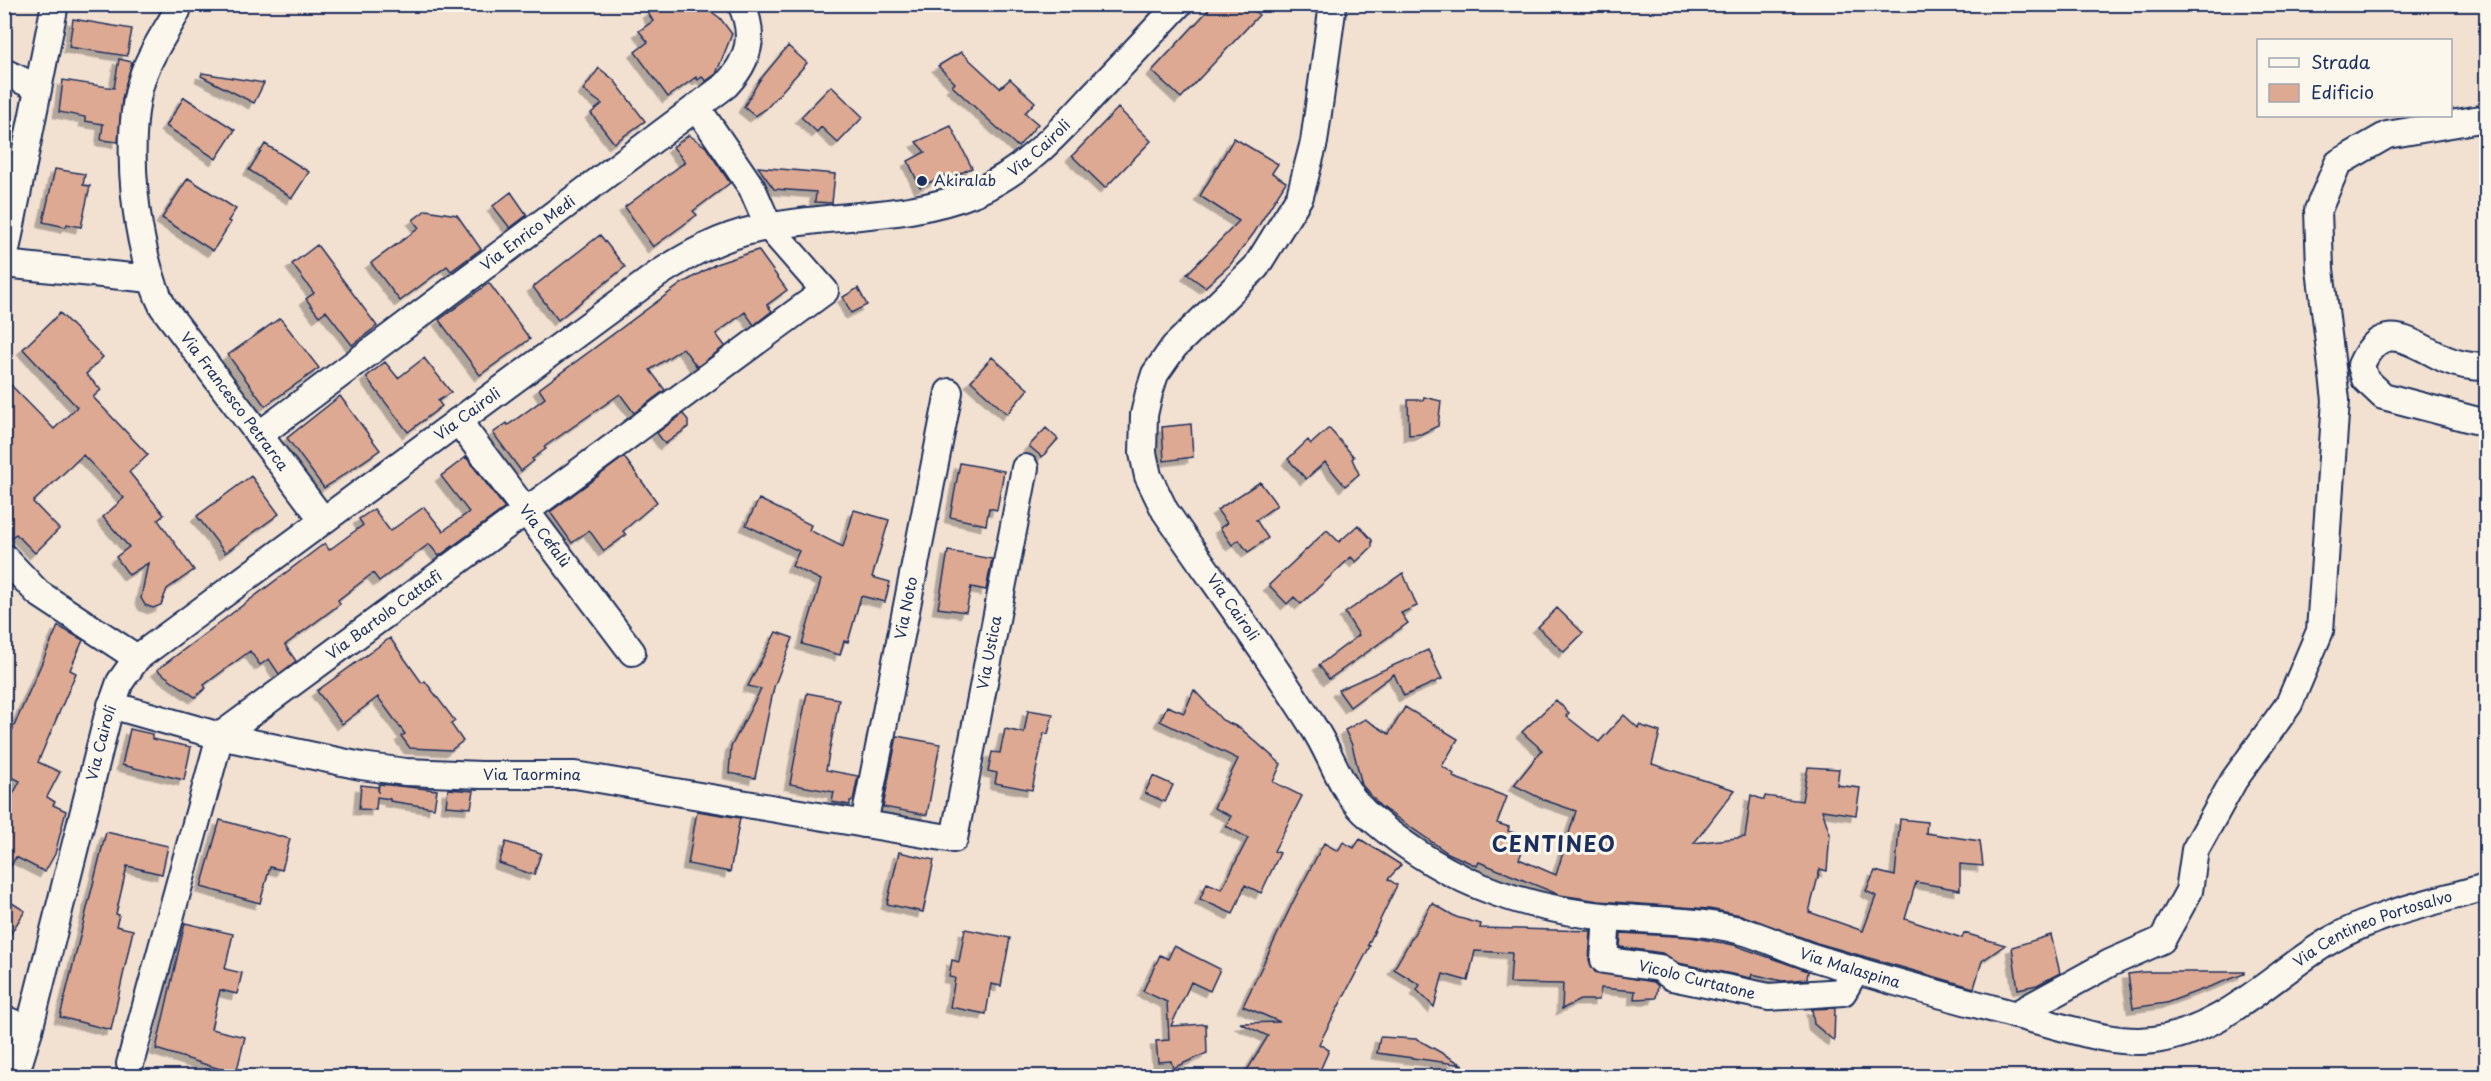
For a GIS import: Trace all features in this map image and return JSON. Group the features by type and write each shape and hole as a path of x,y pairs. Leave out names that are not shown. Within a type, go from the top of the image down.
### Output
{"street":[{"path":"55,4 4,262 151,279"},
{"name":"Via Enrico Medi","path":"259,435 698,109 732,79 744,61 749,48 751,30 741,4"},
{"name":"Via Cairoli","path":"15,1077 29,1030 111,705 120,682 137,658 658,274 688,255 736,235 769,227 898,214 958,198 1016,171 1060,131 1179,4"},
{"name":"Via Cairoli","path":"1334,4 1314,142 1300,196 1256,267 1174,347 1155,374 1144,415 1143,453 1148,476 1165,511 1314,726 1341,783 1370,818 1430,862"},
{"name":"Via Francesco Petrarca","path":"177,11 142,76 132,128 131,148 139,212 151,279 163,306 323,520"},
{"path":"4,72 38,88"},
{"path":"698,109 752,188 769,227"},
{"path":"2015,1015 2110,963 2162,940 2189,891 2195,850 2234,780 2289,704 2320,631 2336,400 2320,269 2318,210 2338,163 2387,135 2487,118"},
{"name":"Via Bartolo Cattafi","path":"220,736 825,291 769,227"},
{"path":"2487,367 2463,365 2400,337 2386,337 2374,344 2361,365 2365,379 2383,396 2487,423"},
{"name":"Via Noto","path":"864,824 949,392"},
{"name":"Via Cefalù","path":"458,421 632,652"},
{"name":"Via Ustica","path":"954,839 1025,468"},
{"path":"4,557 38,593 137,658"},
{"name":"Via Taormina","path":"111,705 220,736 361,766 459,774 575,775 954,839"},
{"path":"130,1064 220,736"},
{"name":"Via Malaspina","path":"1430,862 1467,882 1556,910 1741,930 1856,970 1953,999 2113,1039 2153,1040 2176,1035 2215,1020 2265,985"},
{"name":"Via Centineo Portosalvo","path":"2265,985 2328,942 2351,930 2377,919 2487,887"},
{"name":"Vicolo Curtatone","path":"1607,917 1604,960 1660,968 1672,977 1769,997 1844,992 1856,970"},
{"path":"4,1018 29,1030"}],"building":[{"path":"659,4 701,4 720,18 732,34 716,74 706,81 702,77 698,80 696,77 668,97 635,52 648,42 639,31 653,21 648,13"},
{"path":"1214,4 1247,4 1259,15 1181,98 1152,71"},
{"path":"73,19 132,29 127,56 69,47"},
{"path":"788,46 807,63 766,109 755,116 744,107 759,81"},
{"path":"961,52 1000,88 1010,79 1035,102 1025,113 1038,124 1018,147 952,86 955,83 938,66"},
{"path":"119,59 132,62 122,99 118,142 101,140 103,124 85,121 85,117 59,112 63,80 114,88"},
{"path":"599,68 614,80 645,121 614,143 591,113 602,104 583,90"},
{"path":"202,73 264,83 254,103 201,76"},
{"path":"831,86 863,117 838,143 821,127 817,132 801,117"},
{"path":"184,97 235,130 216,159 166,126"},
{"path":"1118,108 1151,141 1105,188 1072,156"},
{"path":"951,126 972,168 948,179 946,175 920,187 908,161 925,152 916,142"},
{"path":"689,135 706,147 730,183 693,211 697,215 653,247 625,207 685,162 673,147"},
{"path":"1234,138 1278,164 1272,173 1286,182 1254,233 1230,265 1205,287 1187,274 1239,221 1200,196"},
{"path":"265,144 309,172 292,198 249,170"},
{"path":"758,167 835,174 832,203 815,202 816,192 774,189"},
{"path":"55,169 85,174 83,185 90,186 81,227 67,224 66,227 43,222"},
{"path":"188,178 236,209 228,221 231,222 213,251 162,218"},
{"path":"511,192 527,215 510,228 493,206"},
{"path":"426,210 457,215 481,249 451,271 447,266 400,301 371,263 419,228 413,220"},
{"path":"600,235 625,267 558,320 533,287"},
{"path":"317,245 377,326 352,345 326,311 319,316 306,299 314,293 292,264"},
{"path":"758,250 787,290 767,305 772,311 754,325 745,312 716,334 725,346 697,367 683,348 650,370 665,390 634,413 620,394 544,447 546,449 521,471 493,433 545,398 539,389 681,284 716,264"},
{"path":"489,283 530,339 480,375 439,320"},
{"path":"858,288 867,305 851,313 843,297"},
{"path":"60,313 103,357 86,374 101,390 93,397 148,455 129,472 164,515 158,520 194,570 167,589 161,605 153,608 145,605 141,598 148,563 129,575 116,557 129,547 103,517 124,498 83,455 33,502 59,529 35,553 16,534 4,542 4,378 54,429 77,407 23,349"},
{"path":"280,318 319,368 265,406 228,355"},
{"path":"992,357 1028,389 1007,414 971,381"},
{"path":"424,358 451,392 438,401 442,406 408,432 366,377 385,362 398,378"},
{"path":"340,396 380,450 324,488 287,438"},
{"path":"1424,397 1441,401 1438,426 1421,434 1409,435 1408,400 1423,400"},
{"path":"683,414 688,420 688,427 665,444 657,433"},
{"path":"1191,424 1193,457 1164,461 1162,427"},
{"path":"1046,428 1058,439 1042,457 1029,446"},
{"path":"1329,428 1354,457 1352,459 1359,474 1345,486 1325,462 1306,479 1288,459 1308,440 1311,444"},
{"path":"466,457 505,508 439,556 429,544 379,581 373,573 338,600 340,604 285,645 296,661 279,674 269,659 260,665 250,651 204,685 206,688 195,697 157,670 325,543 329,550 363,525 359,519 374,509 390,531 424,507 443,531 469,512 441,476"},
{"path":"624,457 657,502 623,531 626,535 604,551 589,530 572,543 550,512"},
{"path":"960,463 1004,471 997,510 989,508 986,525 950,517"},
{"path":"251,476 279,514 225,553 197,516"},
{"path":"1260,482 1277,505 1256,520 1268,538 1248,552 1239,540 1232,545 1220,528 1227,523 1217,510"},
{"path":"759,499 811,525 809,530 843,547 854,510 889,520 872,577 890,582 885,602 861,596 848,642 844,641 840,655 802,644 821,580 792,566 799,551 746,525"},
{"path":"1358,525 1372,540 1372,547 1356,562 1351,557 1301,604 1294,597 1287,604 1269,585 1327,530 1339,542"},
{"path":"948,551 992,559 986,590 971,587 966,612 938,608"},
{"path":"1403,573 1417,606 1401,613 1408,623 1329,679 1319,665 1359,635 1345,613"},
{"path":"1557,608 1583,633 1564,652 1538,627"},
{"path":"58,626 83,640 70,670 76,673 38,762 60,772 47,797 55,802 53,805 66,811 55,854 45,872 16,857 4,878 4,811 20,781 4,773 4,749"},
{"path":"776,632 793,638 774,687 755,778 729,773 731,747 761,689 748,686"},
{"path":"390,638 422,683 425,681 455,721 451,724 463,741 451,750 410,748 401,736 405,734 378,697 342,724 317,691"},
{"path":"1428,650 1442,679 1404,696 1394,674 1350,707 1338,690"},
{"path":"1194,690 1222,720 1240,728 1281,764 1273,782 1302,796 1274,851 1280,853 1261,893 1245,885 1233,914 1200,899 1207,883 1222,889 1248,838 1226,826 1231,816 1214,808 1238,759 1160,721 1167,706 1184,713"},
{"path":"807,693 839,699 826,770 858,776 853,801 850,801 850,805 832,802 834,792 790,784"},
{"path":"1556,700 1569,713 1566,716 1599,742 1624,715 1638,728 1639,725 1660,732 1652,764 1735,790 1694,843 1745,837 1751,795 1764,800 1765,796 1802,801 1808,767 1839,769 1837,785 1860,788 1856,815 1822,810 1830,834 1827,871 1820,869 1809,912 1863,931 1876,896 1866,891 1875,871 1895,876 1900,819 1927,822 1926,833 1980,841 1983,866 1960,864 1960,890 1916,882 1905,919 1962,938 1964,933 2005,945 1982,961 1974,988 1817,943 1741,915 1709,909 1599,901 1560,895 1479,862 1477,866 1448,853 1380,806 1362,785 1352,745 1345,730 1365,719 1389,734 1405,707 1458,739 1442,766 1454,774 1453,777 1507,797 1497,823 1509,827 1508,831 1528,838 1519,859 1556,875 1576,811 1544,800 1514,785 1542,750 1522,732"},
{"path":"1028,710 1053,714 1048,734 1044,733 1032,790 995,783 997,773 988,771 992,752 1000,753 1005,729 1024,733"},
{"path":"130,729 152,734 152,739 191,747 184,780 122,765"},
{"path":"897,736 940,744 927,815 883,807"},
{"path":"1153,776 1173,785 1165,802 1145,793"},
{"path":"379,784 437,790 434,808 377,797 376,810 359,809 361,785 378,787 378,793"},
{"path":"448,789 474,791 471,808 446,806"},
{"path":"697,811 740,818 730,872 688,864"},
{"path":"220,820 290,839 282,870 270,867 260,903 201,887"},
{"path":"106,832 168,846 162,874 127,866 116,914 119,915 116,926 133,930 111,1030 60,1017"},
{"path":"1360,839 1401,865 1388,879 1397,885 1368,945 1370,946 1319,1044 1329,1050 1317,1077 1243,1077 1268,1036 1240,1023 1280,1022 1243,1006 1294,900 1324,843 1338,851 1343,842 1354,848"},
{"path":"506,842 541,853 534,875 499,863"},
{"path":"899,852 934,860 923,912 887,904"},
{"path":"4,898 25,911 4,944"},
{"path":"1432,903 1456,917 1481,924 1480,928 1591,931 1589,960 1595,972 1654,982 1658,986 1656,998 1634,999 1635,991 1601,988 1599,1000 1580,1000 1562,1009 1563,984 1510,983 1512,953 1475,951 1468,981 1443,974 1434,1007 1417,990 1420,985 1394,969"},
{"path":"185,923 233,934 225,969 242,973 237,994 220,990 211,1029 245,1037 236,1074 156,1049"},
{"path":"965,929 1010,938 1001,986 991,984 986,1014 950,1007 955,978 949,977 952,960 959,962"},
{"path":"1621,933 1690,937 1734,945 1808,971 1807,979 1782,981 1752,974 1751,978 1678,963 1662,953 1620,947"},
{"path":"2051,935 2060,973 2037,985 2018,989 2012,947"},
{"path":"1174,946 1220,969 1210,991 1191,982 1171,1026 1206,1024 1207,1053 1173,1068 1171,1061 1158,1062 1156,1041 1169,1040 1167,1002 1143,991 1160,955 1168,959"},
{"path":"2244,972 2244,974 2166,1003 2133,1008 2128,974"},
{"path":"1835,1008 1834,1041 1814,1024 1812,1009"},
{"path":"1380,1037 1417,1039 1463,1065 1377,1053"}],"place":[{"name":"Akiralab","path":"922,181"}],"district":[{"name":"CENTINEO","path":"1554,845"}]}
